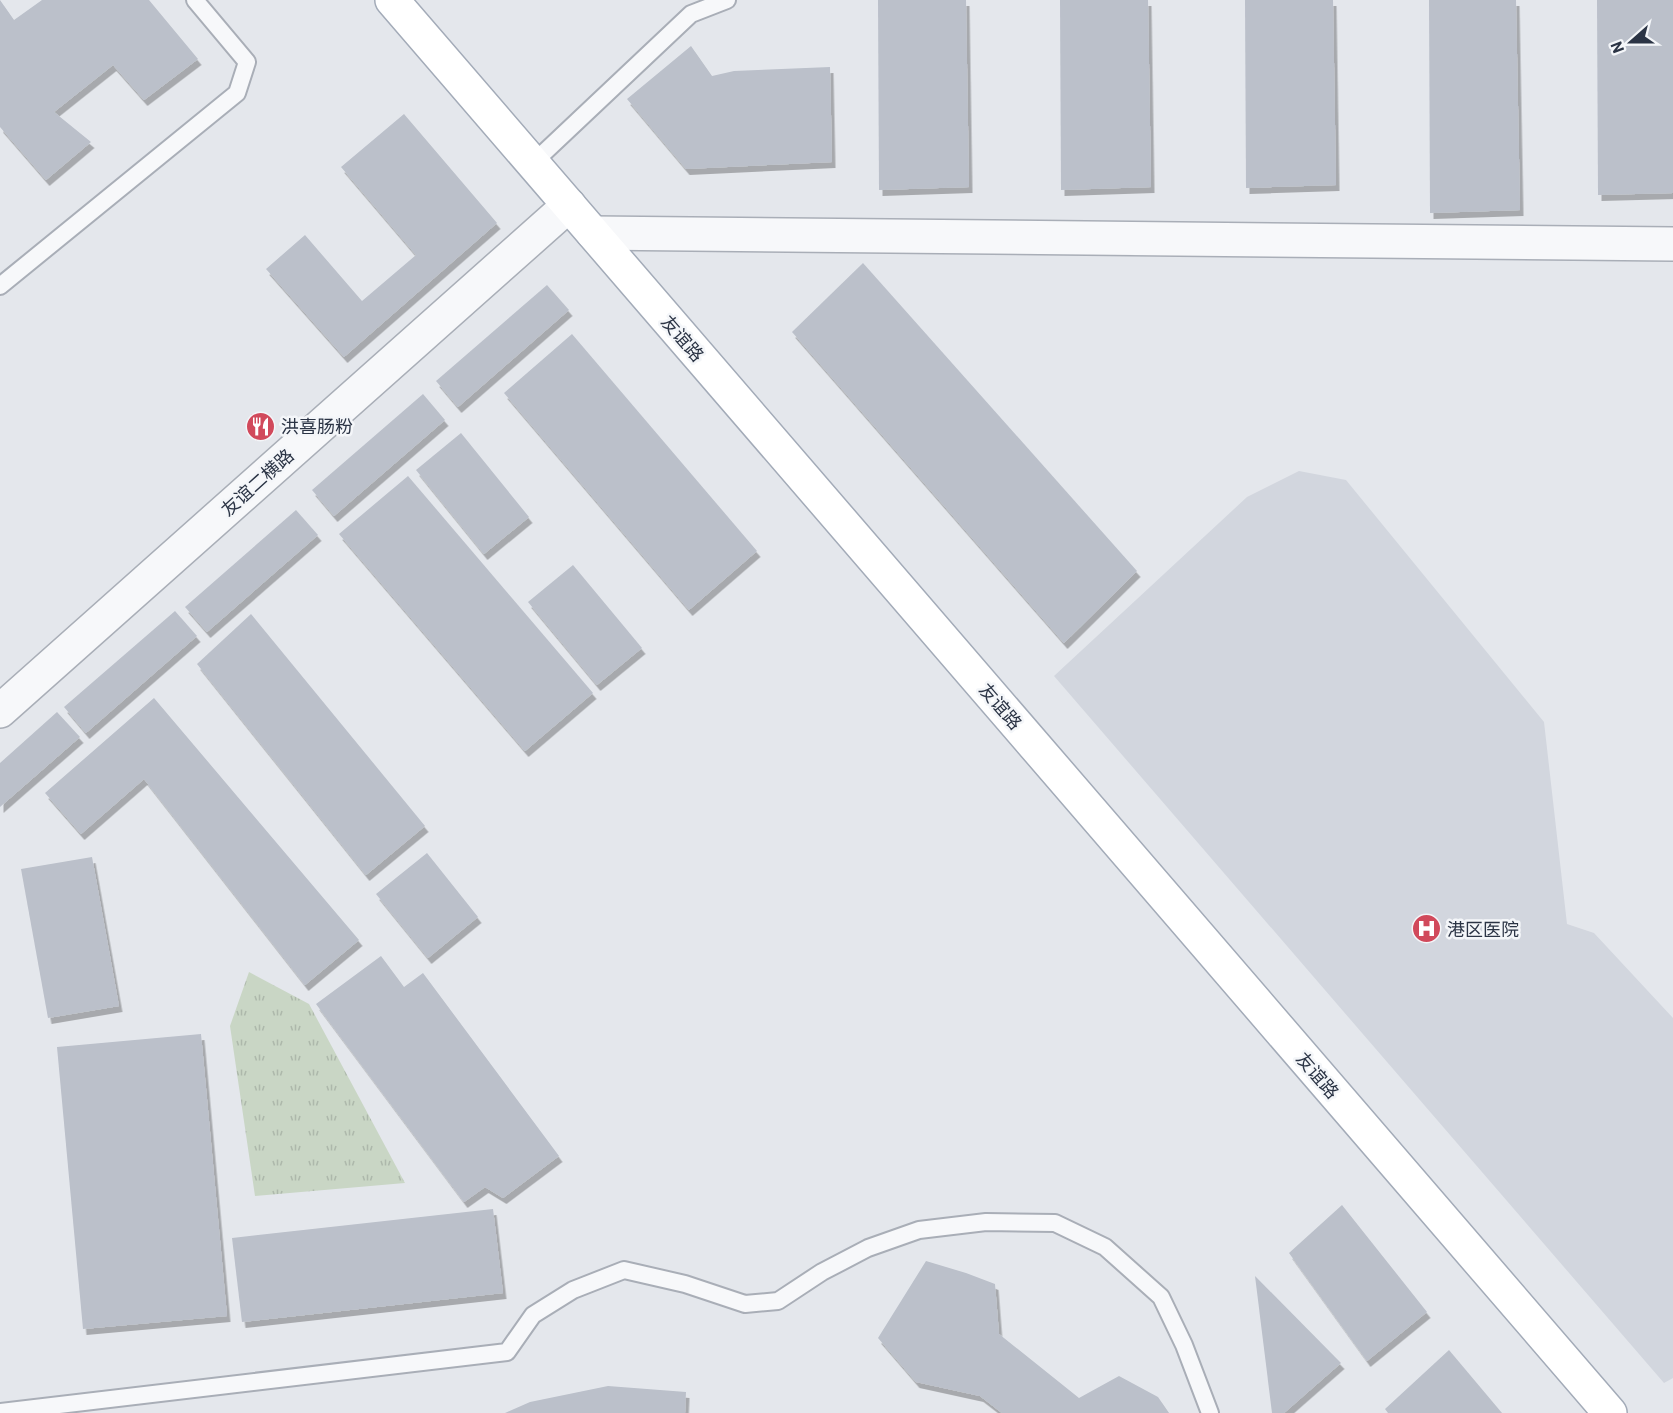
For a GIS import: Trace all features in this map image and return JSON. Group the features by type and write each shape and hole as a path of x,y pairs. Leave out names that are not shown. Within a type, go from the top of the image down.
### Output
{"main road":[{"name":"友谊路","path":"392,0 1610,1413"}],"street":[{"name":"友谊二横路","path":"4,699 568,205"},
{"path":"593,233 1673,244"}],"lane":[{"path":"0,286 237,93 247,62 195,0"},
{"path":"533,164 691,14 727,0"},
{"path":"0,1412 507,1352 533,1315 573,1290 624,1270 685,1284 745,1304 778,1301 822,1272 868,1248 919,1230 986,1222 1055,1223 1105,1247 1161,1297 1184,1345 1210,1413"}],"shaded area":[{"name":"港区医院","path":"1299,471 1346,480 1544,722 1567,924 1594,933 1673,1018 1673,1378 1664,1383 1054,676 1247,497"}],"green space":[{"path":"249,972 309,1004 405,1183 255,1196 230,1026"}],"building":[{"path":"0,0 14,20 42,0 149,0 198,59 144,100 113,65 54,112 91,142 46,180 0,127"},
{"path":"878,0 966,0 969,187 879,190"},
{"path":"1060,0 1148,0 1151,187 1061,190"},
{"path":"1245,0 1333,0 1336,185 1246,188"},
{"path":"1429,0 1516,0 1520,210 1430,213"},
{"path":"1597,0 1673,0 1673,193 1598,195"},
{"path":"691,46 712,76 734,71 830,67 832,162 686,169 627,99"},
{"path":"404,114 497,223 344,357 266,269 305,235 362,301 416,255 341,167"},
{"path":"863,263 1137,571 1064,643 792,332"},
{"path":"547,285 569,310 458,407 436,381"},
{"path":"572,334 757,551 689,610 504,393"},
{"path":"423,394 445,420 334,516 312,490"},
{"path":"461,433 529,517 484,554 416,470"},
{"path":"408,476 593,693 525,751 339,534"},
{"path":"296,510 318,535 207,632 185,607"},
{"path":"573,565 642,648 597,685 528,602"},
{"path":"175,611 197,636 86,733 64,707"},
{"path":"251,614 425,826 366,875 197,664"},
{"path":"154,698 359,940 305,985 144,779 81,834 45,793"},
{"path":"57,712 80,737 0,807 0,763"},
{"path":"427,853 478,917 428,958 376,894"},
{"path":"92,857 119,1006 48,1018 21,869"},
{"path":"381,956 404,987 423,973 559,1156 503,1198 485,1187 464,1202 316,1004"},
{"path":"201,1034 227,1316 83,1329 57,1047"},
{"path":"1342,1205 1427,1312 1367,1361 1289,1253"},
{"path":"493,1209 503,1293 242,1322 232,1238"},
{"path":"926,1261 995,1284 999,1334 1079,1398 1119,1376 1158,1397 1169,1413 1002,1413 980,1396 916,1382 878,1338"},
{"path":"1255,1276 1341,1363 1284,1413 1272,1413"},
{"path":"1449,1350 1502,1413 1388,1413 1385,1409"},
{"path":"608,1386 686,1392 685,1413 505,1413 530,1402"}],"place":[{"name":"洪喜肠粉","path":"260,426"},
{"name":"港区医院","path":"1426,929"}]}
